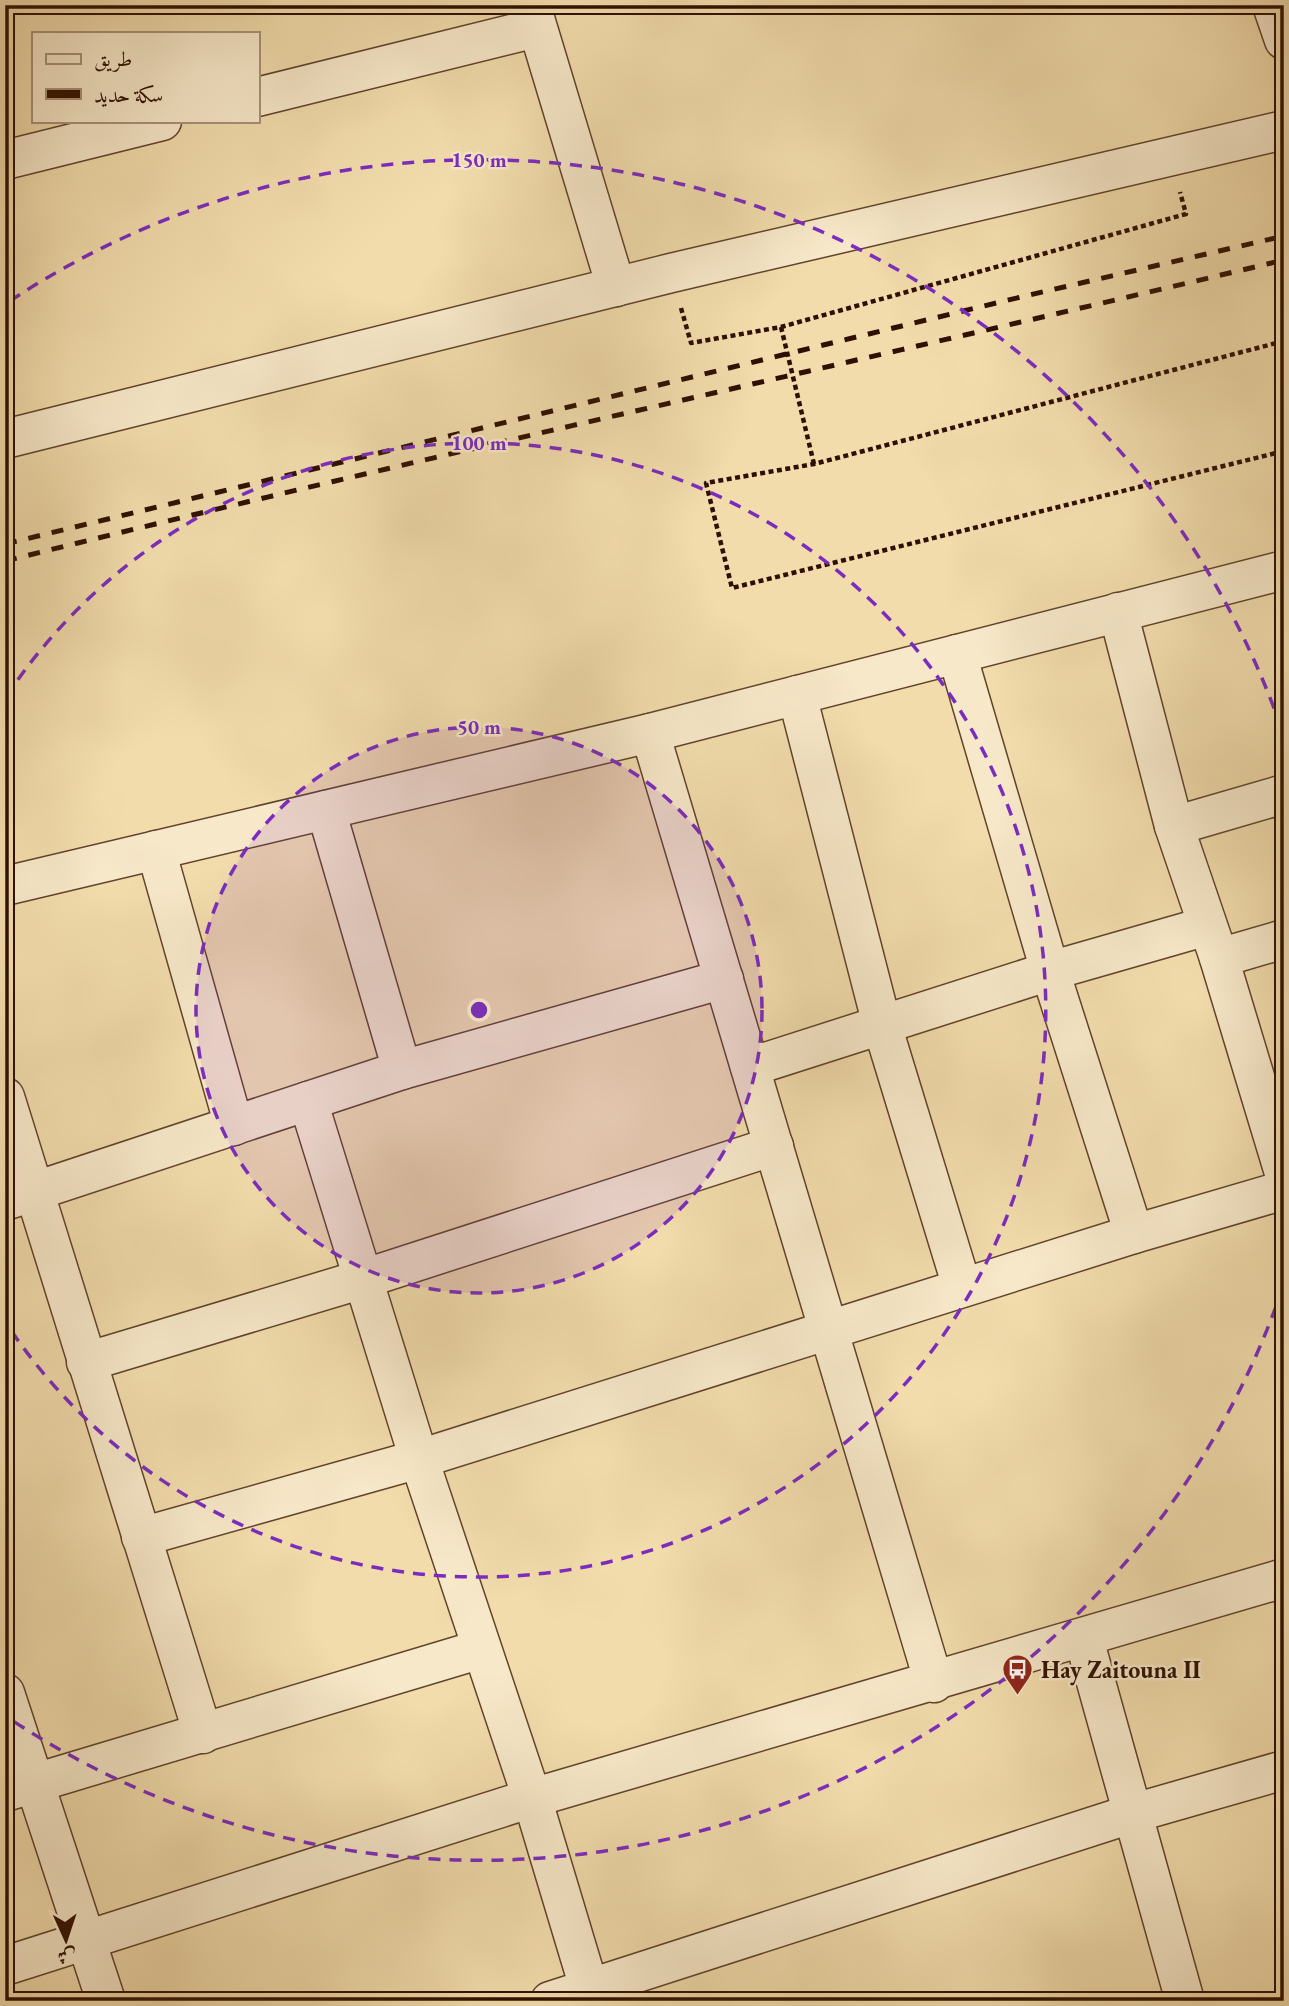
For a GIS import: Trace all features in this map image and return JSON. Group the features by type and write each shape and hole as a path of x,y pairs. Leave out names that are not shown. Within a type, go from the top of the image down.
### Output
{"street":[{"path":"1272,5 1284,40"},
{"path":"259,96 534,17 616,287"},
{"path":"5,160 158,122"},
{"path":"5,439 616,287 1284,130"},
{"path":"5,886 650,733 1284,570"},
{"path":"1118,612 1174,826 1277,1127 1284,1173"},
{"path":"957,654 1050,971 1134,1234"},
{"path":"797,695 882,1025 962,1287"},
{"path":"650,733 934,1683"},
{"path":"1174,826 1284,794"},
{"path":"326,810 402,1070"},
{"path":"156,850 234,1126"},
{"path":"750,1067 1050,971 1213,942 1284,939"},
{"path":"19,1196 402,1070 724,979"},
{"path":"5,1097 19,1196 86,1362 203,1734"},
{"path":"308,1101 366,1278 419,1459 532,1798 591,1995"},
{"path":"86,1362 366,1278 774,1146"},
{"path":"141,1538 419,1459 962,1287 1284,1190"},
{"path":"5,1966 532,1798 934,1683 1284,1578"},
{"path":"1084,1639 1134,1814 1180,1999"},
{"path":"20,1787 481,1649"},
{"path":"5,1693 20,1787 87,1940 106,2001"},
{"path":"550,2001 591,1995 1134,1814 1284,1770"}],"path":[{"path":"691,343 781,327 1186,214 1171,157"},
{"path":"781,327 814,464"},
{"path":"1284,341 814,464 706,483 732,588 1284,451"}],"railway":[{"path":"5,544 1025,296 1284,236"},
{"path":"5,561 1284,260"}],"place":[{"name":"Hay Zaitouna II","path":"1018,1696"}]}
